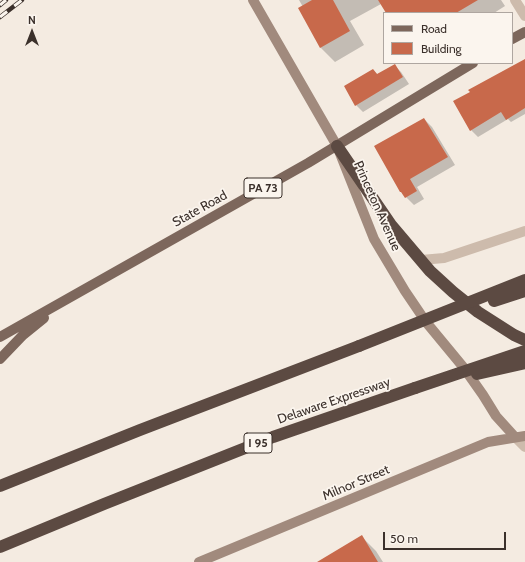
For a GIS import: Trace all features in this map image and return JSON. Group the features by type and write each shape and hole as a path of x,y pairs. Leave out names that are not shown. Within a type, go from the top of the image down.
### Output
{"highway":[{"path":"337,146 391,225 421,260 453,292 478,312 514,335 525,340"},
{"path":"0,486 525,280"},
{"path":"359,346 525,291"},
{"name":"Delaware Expressway","path":"0,547 273,437 525,351"},
{"path":"415,388 525,363"}],"main road":[{"name":"Princeton Avenue","path":"253,0 337,146 374,239 405,291 426,322 464,368 483,394 496,416 520,436"},
{"path":"513,39 525,32"},
{"name":"State Road","path":"0,337 308,163 471,64"},
{"name":"PA 73","path":"0,359 23,335 63,302"},
{"name":"Milnor Street","path":"200,562 488,442 520,436"}],"street":[{"path":"515,0 525,16"},
{"path":"421,260 444,258 525,231"},
{"name":"Princeton Avenue","path":"520,436 525,447"}],"building":[{"path":"312,0 333,0 350,31 320,48 298,8"},
{"path":"378,0 478,0 458,12 385,12"},
{"path":"525,59 525,108 506,120 501,112 470,131 453,101 470,92 468,90"},
{"path":"395,64 403,77 355,106 344,86 373,69 377,74"},
{"path":"424,118 448,157 410,179 417,191 405,198 400,192 374,146"},
{"path":"362,535 378,562 317,562"}],"railway":[{"path":"0,5 6,0"},
{"path":"0,17 22,0"}]}
